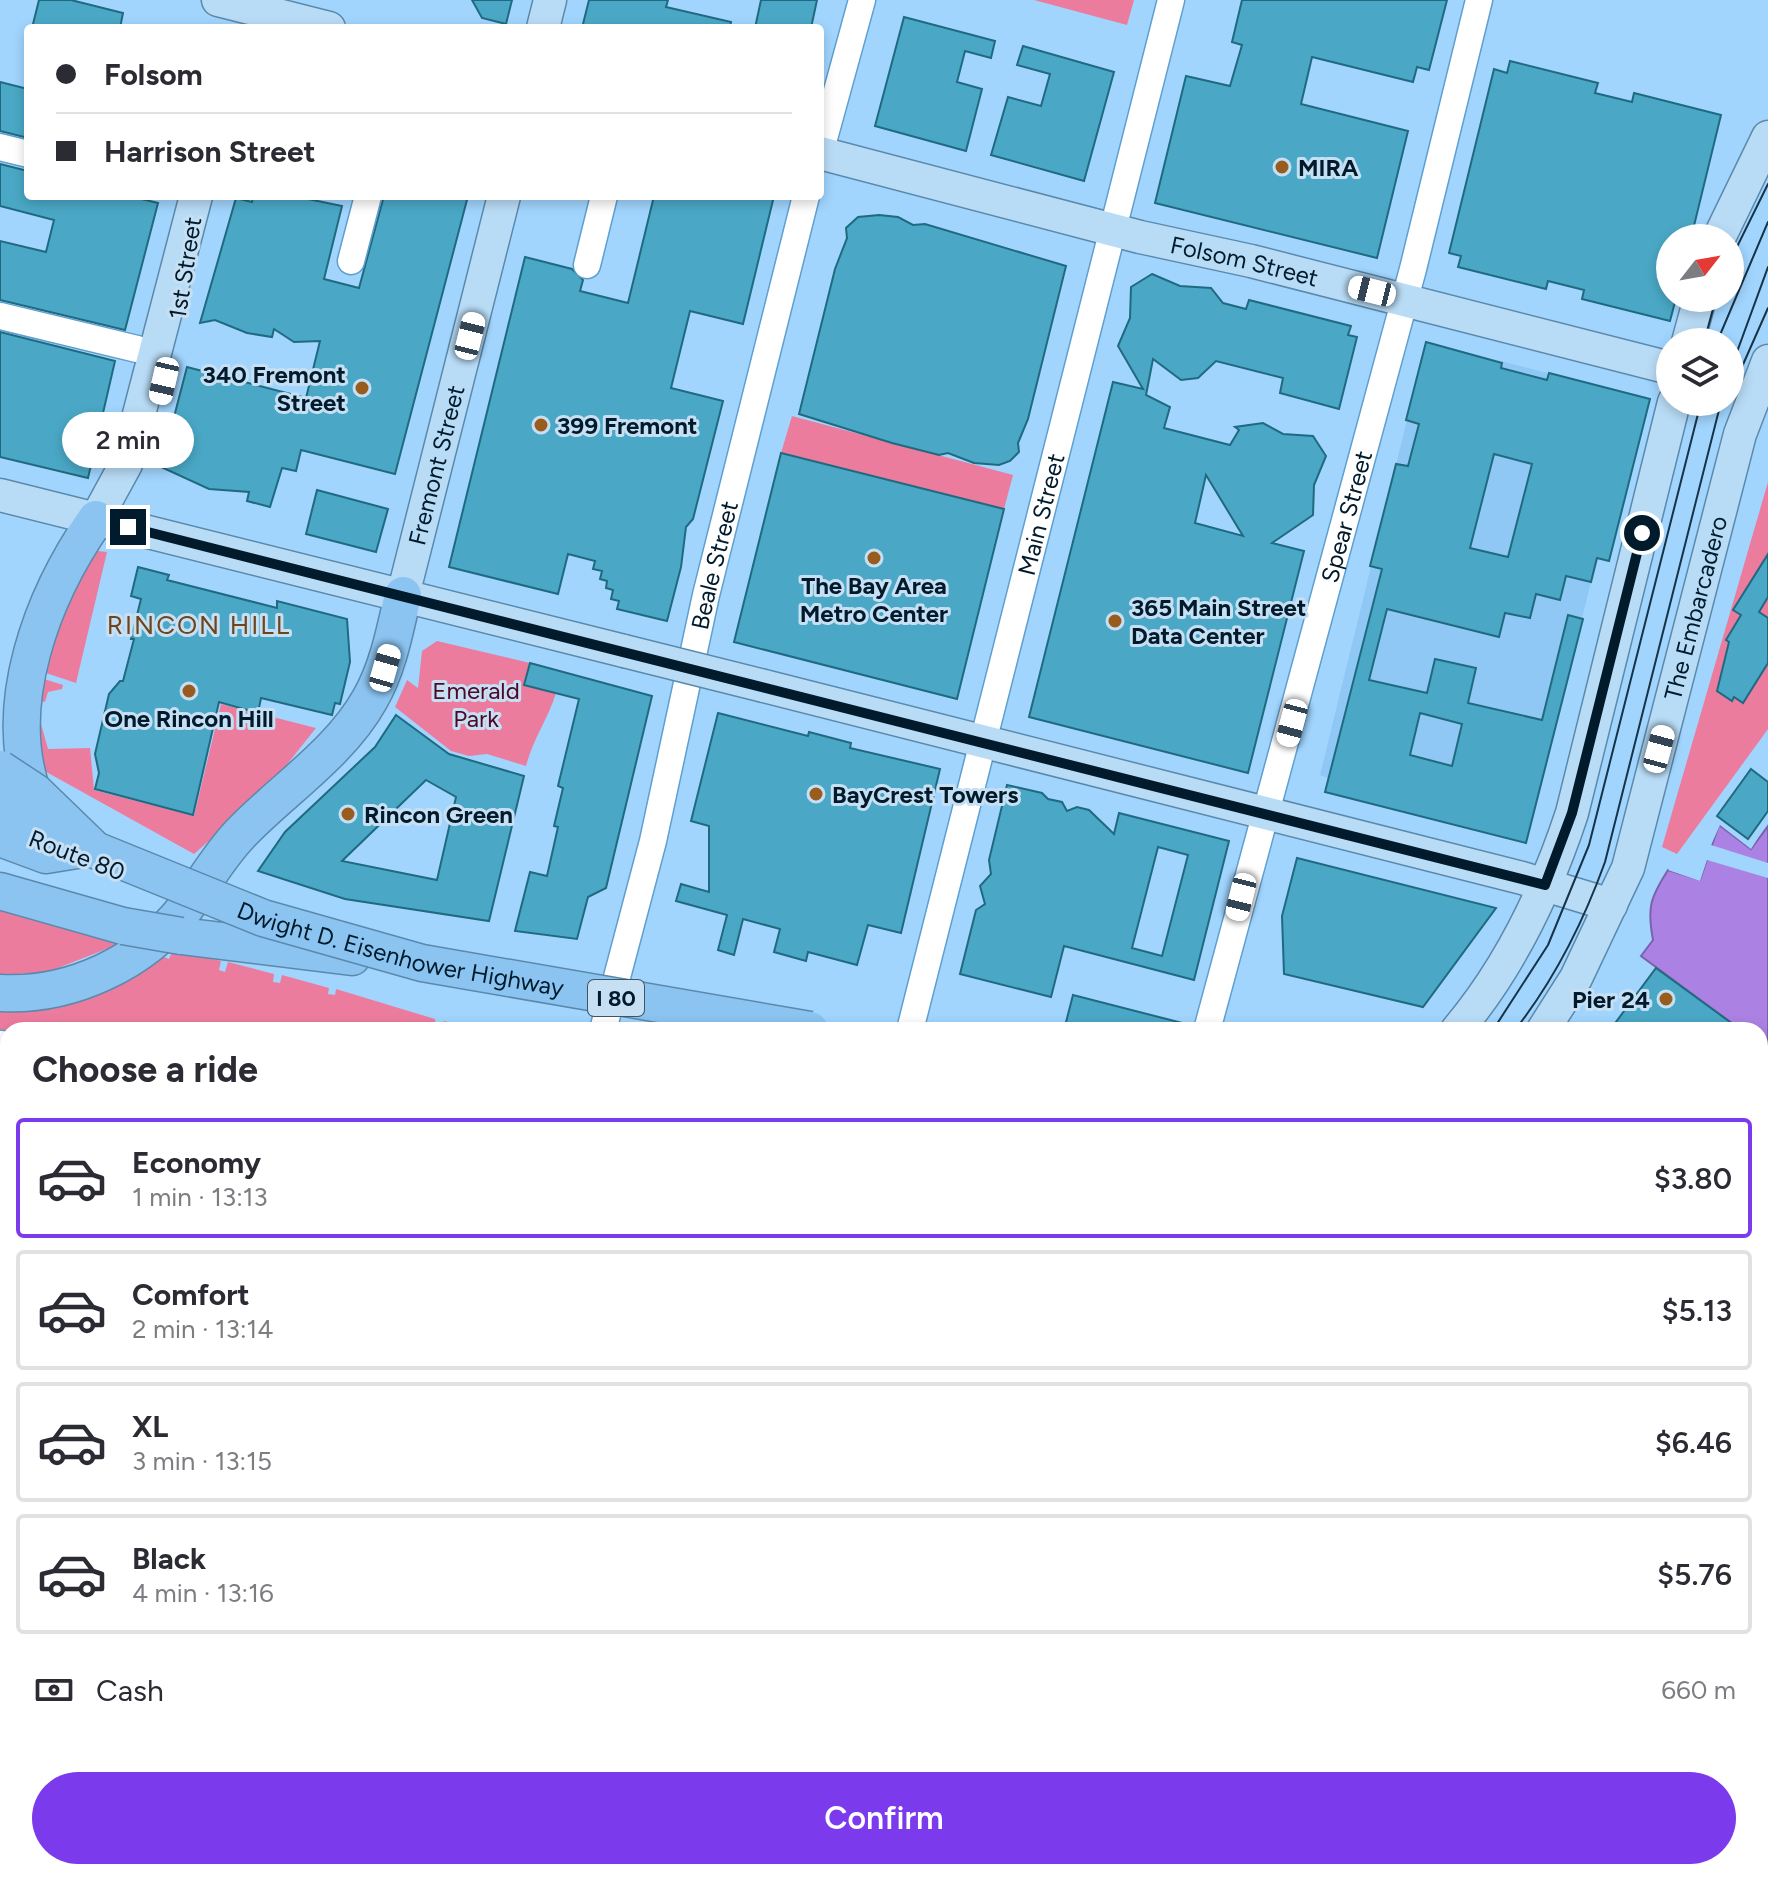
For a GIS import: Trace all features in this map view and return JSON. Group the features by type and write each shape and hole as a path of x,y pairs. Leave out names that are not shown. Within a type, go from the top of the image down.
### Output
{"highway":[{"path":"112,523 23,631 9,672 4,727 19,775 41,805 71,832 154,885"},
{"path":"0,993 48,990 86,979 137,953 169,927 238,836 361,714 385,668 403,595"},
{"path":"0,769 35,792 92,849"},
{"path":"0,791 90,852 154,885"},
{"name":"Route 80","path":"0,805 92,849"},
{"name":"Route 80","path":"0,825 154,885"},
{"path":"0,838 46,855 92,849"},
{"name":"Dwight D. Eisenhower Highway","path":"92,849 263,918 422,963 764,1022"},
{"name":"Dwight D. Eisenhower Highway","path":"154,885 220,915 352,957 539,995 703,1022"},
{"path":"0,891 123,926 352,957"}],"main road":[{"path":"544,24 550,0"},
{"path":"237,9 310,24"},
{"path":"1726,224 1768,137"},
{"name":"Folsom Street","path":"824,154 1656,364"},
{"path":"112,523 195,200"},
{"name":"1st Street","path":"112,523 184,292 196,200"},
{"name":"Fremont Street","path":"403,595 503,200"},
{"path":"55,509 87,498 102,481 137,349 171,286"},
{"name":"The Embarcadero","path":"1744,386 1768,361"},
{"path":"1463,1022 1503,967 1545,885 1572,813 1671,416"},
{"name":"The Embarcadero","path":"1548,1022 1576,978 1628,868 1735,416"},
{"path":"0,495 764,686 1545,885 1611,905"}],"street":[{"path":"824,138 862,0"},
{"name":"Main Street","path":"912,1022 1171,0"},
{"name":"Spear Street","path":"1209,1022 1263,814 1277,782 1405,300 1479,0"},
{"path":"0,147 24,153"},
{"path":"351,261 367,200"},
{"path":"587,265 603,200"},
{"name":"Beale Street","path":"605,1022 653,841 706,595 805,200"},
{"path":"0,316 137,349"}],"shaded area":[{"path":"1426,342 1650,399 1609,561 1597,558 1526,843 1325,792 1328,778 1320,775"},
{"path":"1719,825 1751,849 1768,826 1768,1022 1730,1022 1641,956 1653,940 1650,920 1652,904 1668,870 1700,880"}],"green space":[{"path":"1034,0 1134,0 1127,25"},
{"path":"792,416 1013,475 1004,509 781,453"},
{"path":"1768,482 1768,729 1677,854 1662,847"},
{"path":"98,551 107,552 76,683 46,673 44,679 63,685 62,689 48,692 45,702 40,701 38,713 48,749 90,748 94,790 194,816 221,704 316,728 265,792 194,854 32,764 28,659 84,559"},
{"name":"Emerald Park","path":"437,641 530,663 525,685 556,693 526,766 487,754 469,756 451,751 395,707 407,680 418,688 422,651"},
{"path":"0,906 121,938 119,944 48,972 0,975"},
{"path":"166,948 164,957 169,959 173,950 221,961 219,970 225,972 228,962 274,974 273,982 280,983 282,975 329,988 328,994 335,995 336,989 435,1019 435,1022 0,1022 0,1007"}],"pier":[{"path":"1718,822 1750,843 1768,822 1751,849 1720,825 1711,845 1768,863 1768,878 1707,860 1700,881 1668,870 1671,867 1698,876"}],"building":[{"path":"39,0 71,0 123,13 121,24 33,24"},
{"path":"472,0 512,0 506,24 482,18"},
{"path":"589,0 668,0 666,7 731,22 731,24 583,24"},
{"path":"761,0 817,0 812,24 756,24"},
{"name":"MIRA","path":"1242,0 1447,0 1429,70 1417,67 1413,82 1312,57 1301,104 1408,131 1377,258 1155,203 1186,76 1230,86 1242,45 1232,42"},
{"path":"904,17 995,41 991,58 965,51 957,82 982,89 966,151 875,126"},
{"path":"1023,46 1114,72 1084,181 991,155 1008,97 1041,106 1050,74 1017,65"},
{"path":"1510,61 1598,83 1595,93 1632,102 1634,93 1721,115 1694,224 1656,224 1656,312 1672,312 1670,321 1582,299 1584,290 1548,281 1546,289 1458,267 1461,256 1449,253 1494,69 1507,73"},
{"path":"0,82 24,88 24,137 0,131"},
{"path":"0,164 24,170 24,200 146,200 158,203 125,330 0,300 0,241 46,252 54,220 0,206"},
{"path":"235,200 313,200 342,206 324,279 359,288 383,200 467,200 395,474 301,450 296,471 282,468 270,507 247,501 249,492 209,489 161,467 187,367 306,398 320,341 294,342 274,329 272,337 247,333 215,320 200,323"},
{"path":"653,200 773,200 743,324 690,311 671,388 723,401 693,519 686,527 681,567 667,621 617,609 619,601 611,599 613,590 606,588 607,581 600,579 602,571 593,569 595,561 568,554 558,594 449,567 525,257 572,269 583,280 580,291 628,303"},
{"path":"858,217 898,217 913,225 925,224 1066,266 1028,419 1018,443 1019,452 1010,461 999,465 974,463 948,453 939,455 892,443 799,414 835,269 847,238 846,228"},
{"path":"1152,274 1180,286 1211,288 1223,303 1246,309 1249,300 1351,326 1348,335 1357,337 1339,409 1280,393 1283,378 1216,361 1198,378 1181,380 1153,359 1146,395 1170,407 1164,428 1230,445 1239,430 1235,427 1263,423 1283,434 1313,436 1326,456 1314,485 1313,515 1272,543 1304,551 1248,773 1029,717 1113,382 1143,389 1118,346 1130,318 1131,287","holes":["1206,475 1243,536 1195,523"]},
{"path":"0,332 115,361 88,478 0,457"},
{"path":"1426,342 1502,363 1501,368 1547,380 1549,373 1650,399 1609,561 1597,558 1591,582 1566,576 1560,600 1536,594 1530,618 1505,613 1499,637 1387,609 1369,680 1427,693 1435,659 1476,668 1468,703 1542,720 1568,615 1583,619 1526,843 1325,792 1382,569 1370,566 1396,464 1408,466 1419,424 1406,420","holes":["1494,454 1532,464 1508,557 1470,548","1420,713 1462,724 1452,766 1410,755"]},
{"name":"The Bay Area Metro Center","path":"781,453 1004,509 957,699 734,642"},
{"path":"317,490 388,509 376,552 306,534"},
{"path":"1768,554 1768,597 1759,612 1768,618 1768,663 1743,703 1734,697 1732,701 1717,691 1729,642 1726,640 1741,615 1733,610"},
{"name":"One Rincon Hill","path":"138,567 169,575 167,580 277,608 277,601 347,619 350,662 340,704 335,703 332,715 261,698 258,713 219,702 193,815 95,789 99,773 95,754 109,694 123,681 134,639 131,639 141,599 131,596"},
{"path":"530,663 652,696 606,888 588,897 577,939 515,931 530,872 547,876 563,788 558,786 579,699 524,685"},
{"path":"718,713 808,736 809,732 851,743 850,748 940,769 901,933 868,925 857,965 808,952 806,961 774,952 780,929 743,919 734,955 718,950 727,915 676,901 681,884 709,892 709,826 691,821"},
{"name":"Rincon Green","path":"396,715 449,754 524,776 489,921 345,899 258,871 285,832 375,747","holes":["426,780 456,797 437,880 342,861"]},
{"path":"1751,769 1768,782 1768,811 1748,839 1717,816"},
{"path":"1007,785 1042,793 1048,799 1062,802 1067,811 1077,807 1089,810 1114,834 1119,813 1229,841 1194,980 1064,946 1051,997 960,974 976,910 985,904 980,886 991,874 989,860","holes":["1158,847 1188,855 1162,956 1132,948"]},
{"path":"1297,858 1496,908 1423,1007 1284,974 1282,916"},
{"name":"Pier 24","path":"1656,968 1730,1022 1616,1022"},
{"path":"1073,995 1178,1022 1066,1022"}],"tram line":[{"path":"1744,233 1768,184"},
{"path":"1723,328 1768,222"},
{"path":"1744,333 1768,267"},
{"path":"1744,362 1768,308"},
{"path":"1708,328 1712,312"},
{"path":"1498,1022 1548,945 1589,845 1697,416"},
{"path":"1521,1022 1567,950 1605,862 1717,416"}],"place":[{"name":"MIRA","path":"1282,167"},
{"name":"340 Fremont Street","path":"362,388"},
{"name":"399 Fremont","path":"541,425"},
{"name":"The Bay Area Metro Center","path":"874,558"},
{"name":"365 Main Street Data Center","path":"1115,621"},
{"name":"One Rincon Hill","path":"189,691"},
{"name":"BayCrest Towers","path":"816,794"},
{"name":"Rincon Green","path":"348,814"},
{"name":"Pier 24","path":"1666,999"}],"district":[{"name":"RINCON HILL","path":"199,625"}],"route":[{"path":"128,527 1545,885 1572,813 1642,533"}]}
